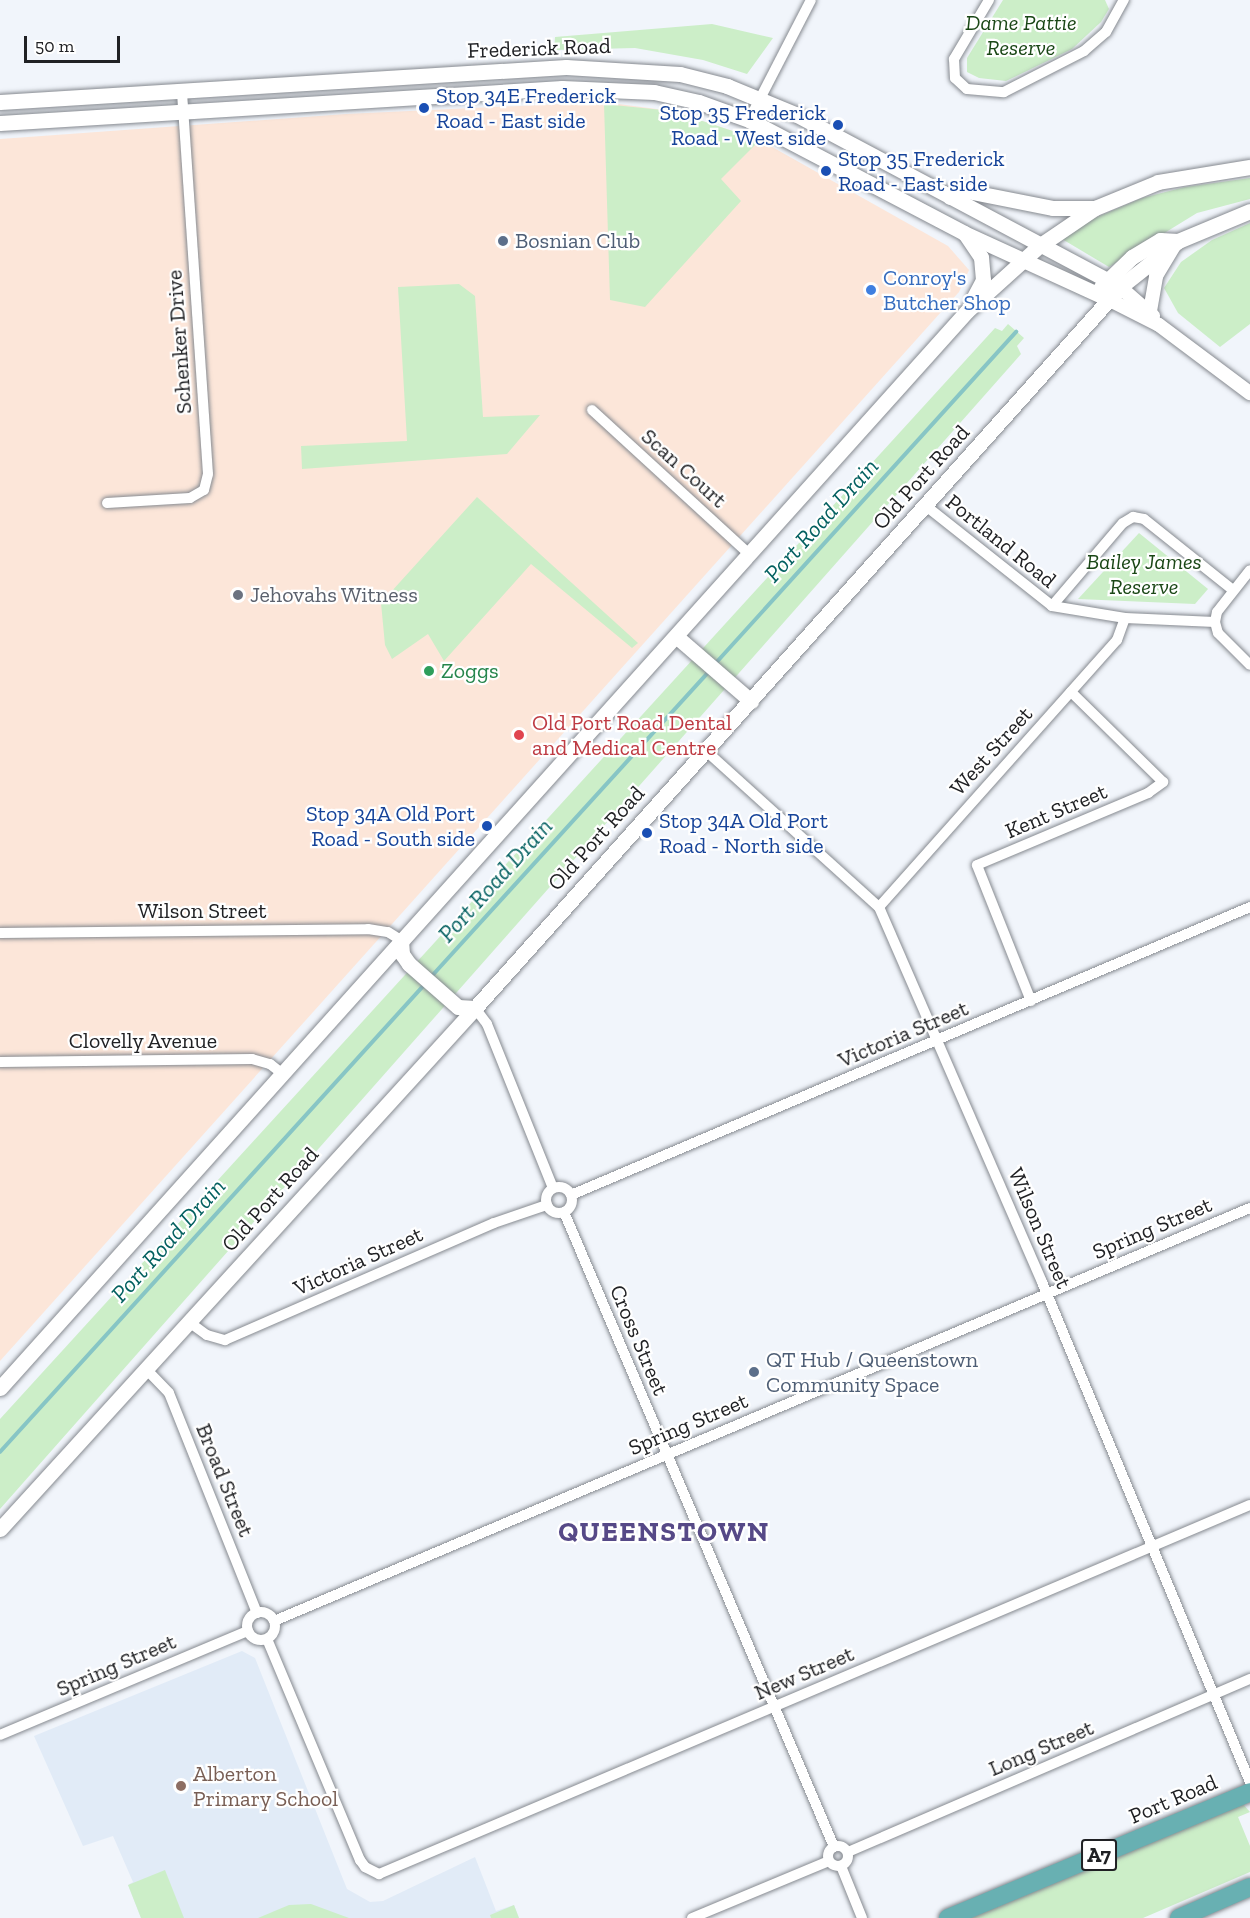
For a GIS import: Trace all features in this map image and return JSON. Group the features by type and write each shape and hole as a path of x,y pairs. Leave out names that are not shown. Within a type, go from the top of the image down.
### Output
{"highway":[{"name":"Port Road","path":"948,1918 1250,1792"},
{"path":"1179,1918 1250,1887"}],"main road":[{"name":"Frederick Road","path":"0,102 601,67 681,74 760,98 1113,284"},
{"name":"Frederick Road","path":"0,123 608,87 699,102 749,120 964,233 1102,296"},
{"path":"0,1388 401,940 677,637 883,401 967,310 1040,246 1095,208 1158,182 1250,167"},
{"path":"950,197 967,191 1053,208 1095,208"},
{"path":"1178,242 1250,211"},
{"path":"964,233 981,257 983,280 967,310"},
{"name":"Old Port Road","path":"0,1529 926,506 1113,284 1132,258 1160,240 1178,242"},
{"path":"677,637 751,700"},
{"path":"401,940 402,954 409,964 454,1004 474,1008"}],"street":[{"path":"749,120 811,0"},
{"path":"989,0 954,58 955,78 967,89 1004,92 1084,51 1106,32 1124,0"},
{"name":"Schenker Drive","path":"107,503 190,498 204,490 208,474 183,91"},
{"path":"1150,311 1156,276 1178,242"},
{"path":"1113,284 1150,311 1159,325"},
{"path":"1102,296 1159,325 1250,393"},
{"name":"Scan Court","path":"592,410 750,555"},
{"name":"Portland Road","path":"926,506 1052,606 1125,618 1215,622"},
{"name":"Portland Road","path":"1052,606 1123,523 1133,517 1144,519 1233,590"},
{"path":"1250,570 1217,612 1215,622 1218,633 1250,665"},
{"name":"West Street","path":"879,907 1118,640 1125,618"},
{"name":"Kent Street","path":"1032,1001 977,865 1148,793 1163,782 1071,692"},
{"name":"Wilson Street","path":"705,750 879,907 1047,1293 1250,1782"},
{"name":"Victoria Street","path":"571,1195 1250,908"},
{"name":"Wilson Street","path":"0,933 368,929 388,932 401,940"},
{"path":"474,1008 487,1024 552,1188"},
{"name":"Clovelly Avenue","path":"0,1062 252,1059 270,1064 283,1074"},
{"path":"552,1188 565,1188 571,1195 571,1205 564,1212 554,1212 547,1205 546,1196 552,1188"},
{"name":"Victoria Street","path":"189,1322 207,1335 225,1340 494,1223 547,1205"},
{"name":"Spring Street","path":"274,1621 1250,1208"},
{"name":"Cross Street","path":"564,1212 834,1846"},
{"name":"Broad Street","path":"146,1369 169,1393 257,1613"},
{"name":"New Street","path":"267,1639 360,1860 372,1872 386,1872 1250,1505"},
{"path":"257,1613 268,1614 274,1621 275,1630 267,1639 258,1640 248,1631 248,1622 257,1613"},
{"name":"Spring Street","path":"0,1735 248,1631"},
{"name":"Long Street","path":"848,1852 1250,1679"},
{"path":"829,1861 828,1854 834,1846 843,1847 848,1852 848,1859 841,1866"},
{"path":"692,1918 829,1861 841,1866 862,1918"}],"shaded area":[{"path":"603,102 672,111 760,140 948,246 969,270 959,292 0,1361 0,139 346,114"},
{"name":"Alberton Primary School","path":"242,1651 255,1658 347,1889 370,1902 383,1901 475,1857 496,1911 514,1905 519,1918 141,1918 128,1885 133,1882 113,1836 83,1846 34,1736"}],"green space":[{"name":"Dame Pattie Reserve","path":"1003,0 1105,0 1109,9 1101,22 1072,49 1006,81 979,78 967,72 967,58"},
{"path":"712,24 773,38 747,74 703,60 635,48 554,50 555,37"},
{"path":"604,104 672,111 760,140 721,179 741,201 645,307 610,300"},
{"path":"1250,178 1250,199 1197,213 1109,267 1062,239 1090,220 1142,198 1185,187"},
{"path":"1250,223 1250,324 1220,347 1178,313 1164,288 1181,262 1212,240"},
{"path":"459,284 475,296 483,417 540,415 507,454 302,469 301,446 407,441 398,287"},
{"path":"1008,324 1024,338 1017,346 1021,354 0,1509 0,1419 995,328 1002,331"},
{"path":"477,497 638,643 632,648 531,564 444,661 428,634 392,659 385,645 381,603"},
{"name":"Bailey James Reserve","path":"1139,533 1208,589 1195,604 1078,599"},
{"path":"1243,1804 1250,1812 1238,1817 1250,1846 1250,1872 1143,1918 971,1918"},
{"path":"165,1870 184,1918 141,1918 128,1885"},
{"path":"311,1904 349,1918 258,1918 289,1905"},
{"path":"514,1905 519,1918 491,1918 490,1915"}],"waterway":[{"name":"Port Road Drain","path":"714,665 1016,332"},
{"name":"Port Road Drain","path":"430,978 709,671"},
{"name":"Port Road Drain","path":"0,1452 425,984"}],"place":[{"name":"Stop 34E Frederick Road - East side","path":"424,108"},
{"name":"Stop 35 Frederick Road - West side","path":"838,125"},
{"name":"Stop 35 Frederick Road - East side","path":"826,171"},
{"name":"Bosnian Club","path":"503,241"},
{"name":"Conroy's Butcher Shop","path":"871,290"},
{"name":"Jehovahs Witness","path":"238,595"},
{"name":"Zoggs","path":"429,671"},
{"name":"Old Port Road Dental and Medical Centre","path":"519,735"},
{"name":"Stop 34A Old Port Road - South side","path":"487,826"},
{"name":"Stop 34A Old Port Road - North side","path":"647,833"},
{"name":"QT Hub / Queenstown Community Space","path":"754,1372"},
{"name":"Alberton Primary School","path":"181,1786"}],"district":[{"name":"QUEENSTOWN","path":"664,1532"}]}
